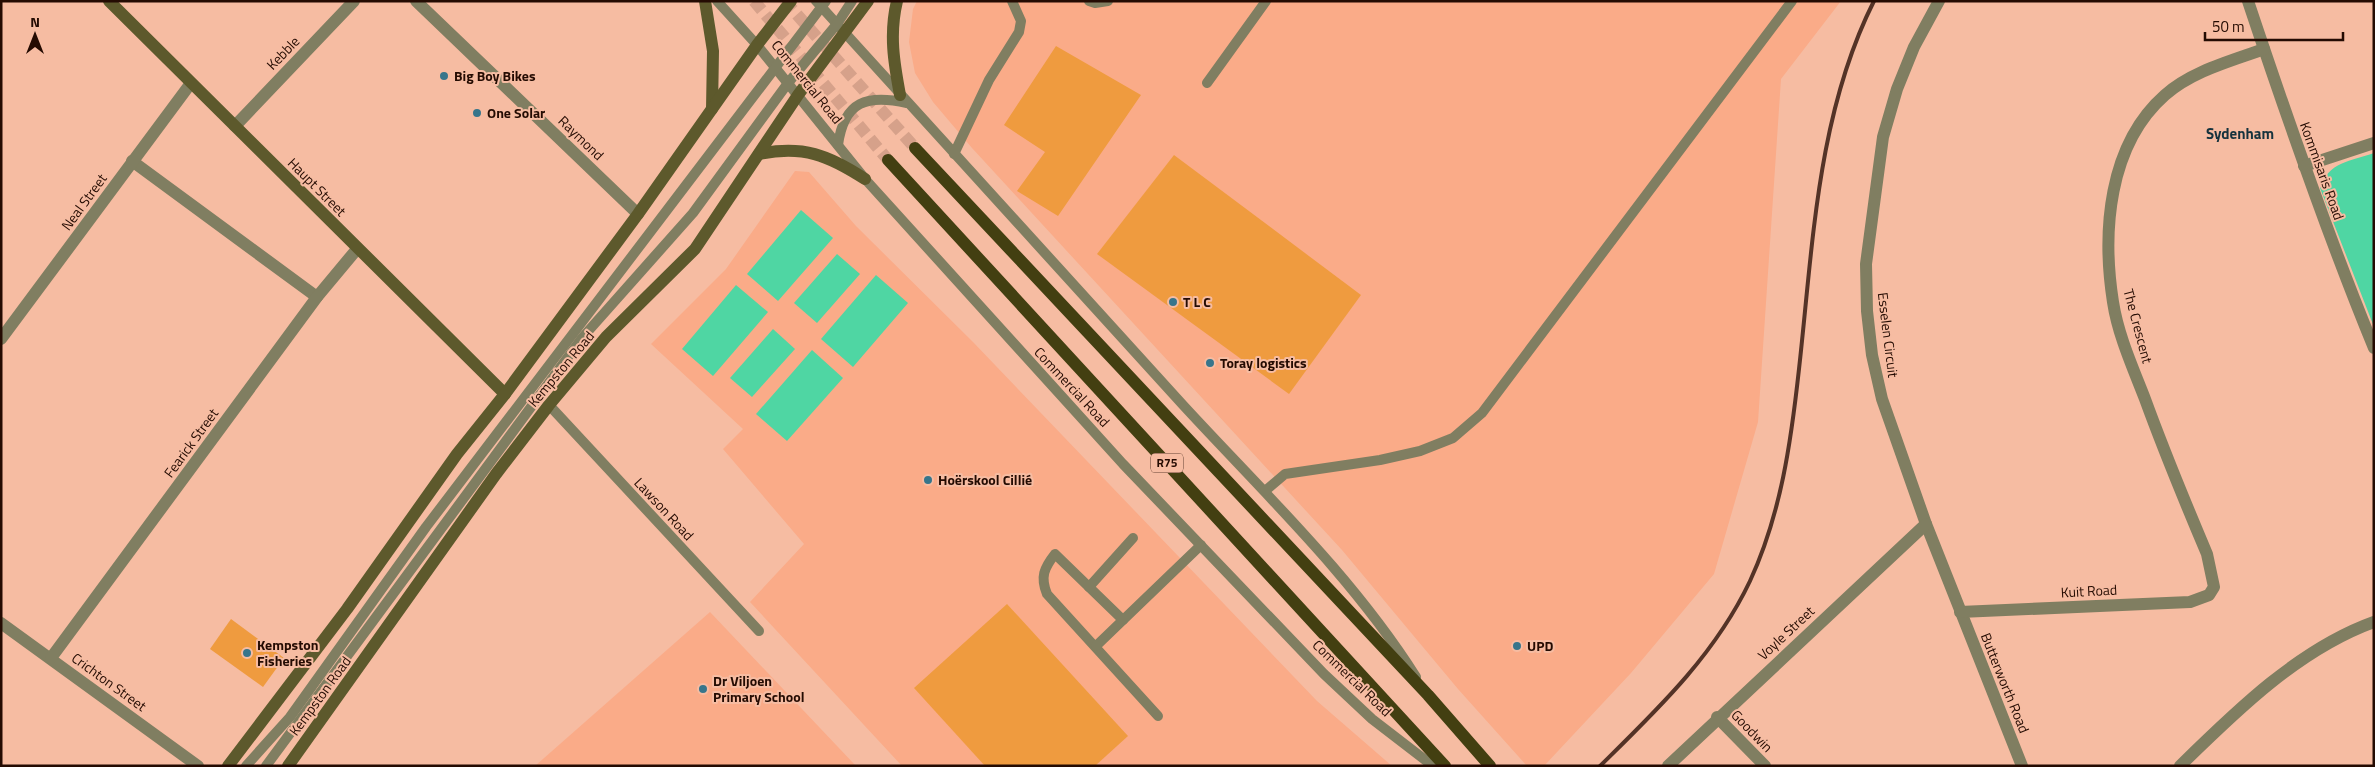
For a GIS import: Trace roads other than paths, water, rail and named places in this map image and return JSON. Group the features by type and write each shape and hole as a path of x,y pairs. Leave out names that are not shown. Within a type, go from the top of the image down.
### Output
{"main road":[{"name":"Haupt Street","path":"109,1 505,394"},
{"path":"705,1 714,51 712,109"},
{"name":"Kempston Road","path":"228,766 347,609 457,454 505,394 638,214 757,45 791,1"},
{"name":"Kempston Road","path":"288,766 496,474 549,405 606,337 695,249 760,154 841,28 868,1"},
{"path":"898,1 892,37 892,55 904,99"},
{"name":"R75","path":"915,148 1428,694 1490,766"},
{"path":"760,154 785,150 810,152 839,162 864,179"},
{"name":"Commercial Road","path":"888,160 1445,766"}],"street":[{"name":"Kebble","path":"235,126 354,1"},
{"name":"Raymond","path":"416,1 638,214"},
{"name":"Esselen Circuit","path":"1939,1 1914,47 1897,89 1883,137 1866,264 1868,320 1872,355 1882,399 1926,524 1960,612"},
{"name":"Kommisaris Road","path":"2248,1 2304,166 2374,348"},
{"name":"The Crescent","path":"2214,586 2207,554 2128,355 2113,304 2109,266 2109,223 2122,158 2131,137 2149,111 2166,94 2194,76 2264,49"},
{"name":"Neal Street","path":"1,339 191,84"},
{"path":"2304,166 2374,143"},
{"path":"132,161 317,297"},
{"name":"Fearick Street","path":"51,658 317,297 357,249"},
{"name":"Voyle Street","path":"1668,766 1717,717 1926,524"},
{"name":"Kuit Road","path":"1960,612 2190,602 2210,595 2214,586"},
{"name":"Butterworth Road","path":"1960,612 2022,766"},
{"path":"2180,766 2271,683 2340,636 2374,622"},
{"name":"Crichton Street","path":"1,623 198,766"},
{"name":"Goodwin","path":"1717,717 1765,766"}],"lane":[{"name":"Commercial Road","path":"717,1 757,45 864,179 1123,464 1324,674 1372,719 1433,766"},
{"path":"266,766 582,338 693,213 788,83 841,28 852,1"},
{"path":"954,154 989,80 1019,32 1021,21 1012,1"},
{"path":"1089,1 1095,3 1108,1"},
{"path":"1206,83 1266,1"},
{"path":"1265,491 1285,474 1380,460 1420,451 1454,438 1482,413 1792,1"},
{"path":"246,766 290,717 432,520 822,3 841,28 904,99 1185,408 1265,491 1394,643 1428,694"},
{"path":"838,145 844,120 857,104 879,99 904,99"},
{"name":"Lawson Road","path":"549,405 759,631"},
{"path":"1089,587 1133,538"},
{"path":"1096,646 1201,545"},
{"path":"1123,620 1055,554 1045,567 1043,585 1047,594 1158,716"}],"tunnel":[{"path":"754,1 888,160"},
{"path":"785,1 915,148"}],"railway":[{"path":"1600,766 1643,724 1702,657 1736,608 1761,556 1777,504 1788,450 1796,396 1820,181 1829,134 1840,89 1855,44 1874,1"}],"place":[{"name":"Big Boy Bikes","path":"444,76"},
{"name":"One Solar","path":"477,113"},
{"name":"T L C","path":"1173,302"},
{"name":"Toray logistics","path":"1210,363"},
{"name":"Hoërskool Cillié","path":"928,480"},
{"name":"UPD","path":"1517,646"},
{"name":"Kempston Fisheries","path":"247,653"},
{"name":"Dr Viljoen Primary School","path":"703,689"}],"district":[{"name":"Sydenham","path":"2240,134"}]}
